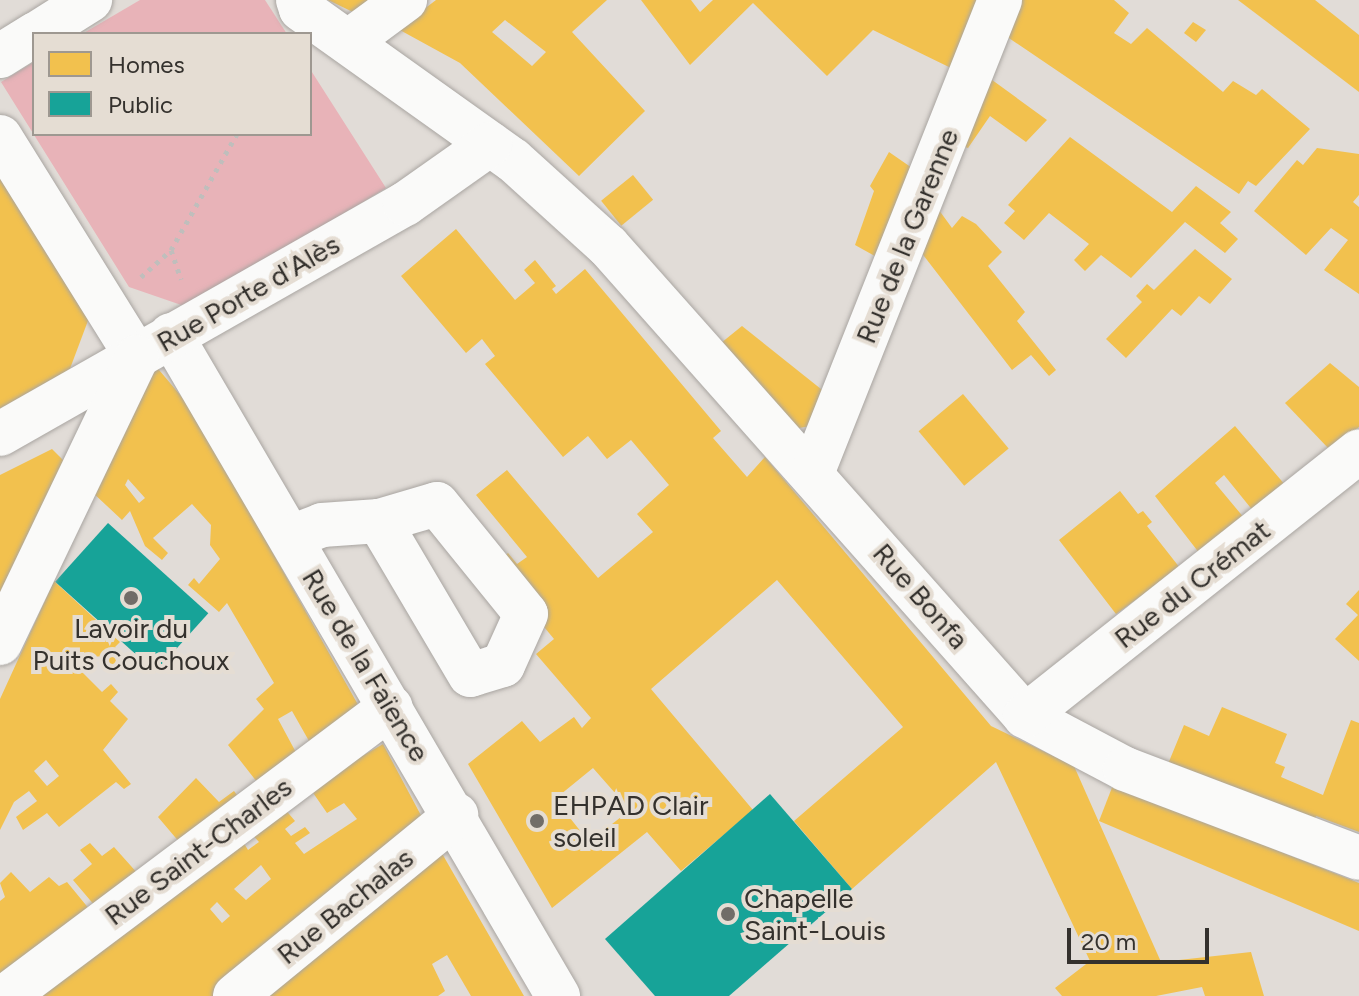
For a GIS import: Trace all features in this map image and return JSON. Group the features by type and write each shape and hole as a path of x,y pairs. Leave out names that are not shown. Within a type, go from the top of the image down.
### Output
{"street":[{"path":"38,32 90,0"},
{"name":"Rue Bonfa","path":"298,0 301,9 490,144 570,209 813,471 1025,716 1125,769 1359,858"},
{"path":"348,42 405,0"},
{"name":"Rue de la Garenne","path":"813,471 1000,0"},
{"path":"0,56 32,36"},
{"name":"Rue de la Faïence","path":"0,137 291,537 456,815 558,996"},
{"name":"Rue Porte d'Alès","path":"0,434 405,204 490,144"},
{"path":"0,643 154,346"},
{"name":"Rue du Crémat","path":"1025,716 1359,451"},
{"path":"291,537 322,525 379,521"},
{"name":"Rue Saint-Charles","path":"6,996 391,707"},
{"name":"Rue Bachalas","path":"235,996 456,815"}],"path":[{"path":"129,287 171,250 236,136"}],"shaded area":[{"path":"140,0 265,0 286,32 85,32"},
{"path":"32,63 32,132 1,82"},
{"path":"312,72 386,188 190,308 129,287 35,136 312,136"}],"building: Homes":[{"path":"328,0 376,0 357,14"},
{"path":"436,0 607,0 572,32 645,111 579,176 460,63 398,29","holes":["505,20 546,52 532,66 492,32"]},
{"path":"641,0 691,0 700,12 713,0 978,0 953,69 873,30 827,76 753,3 690,65"},
{"path":"1016,0 1114,0 1129,13 1114,33 1131,44 1147,28 1223,92 1233,81 1256,95 1262,89 1310,129 1256,186 1248,181 1239,194 1003,34"},
{"path":"1238,0 1315,0 1359,35 1359,92"},
{"path":"1193,22 1206,30 1196,42 1184,33"},
{"path":"988,77 1047,120 1026,142 990,116 968,148 960,145"},
{"path":"1070,137 1172,212 1196,186 1231,212 1220,223 1238,239 1225,253 1185,222 1131,278 1101,255 1085,271 1074,260 1089,244 1049,213 1024,240 1004,223 1015,211 1008,205"},
{"path":"1317,148 1359,154 1359,195 1353,202 1359,207 1359,294 1324,270 1348,240 1331,228 1306,255 1254,211 1297,160 1303,165"},
{"path":"889,152 915,170 882,260 855,245 874,191 870,186"},
{"path":"0,174 89,318 65,382 0,416"},
{"path":"633,175 653,200 621,226 601,201"},
{"path":"936,206 952,228 962,216 976,224 1002,252 988,266 1025,312 1017,321 1056,370 1049,376 1031,355 1012,370 917,247"},
{"path":"456,229 515,300 535,283 524,270 535,260 556,286 552,289 556,294 585,269 721,431 713,438 747,477 765,457 991,726 1074,766 1161,962 1251,952 1264,996 1205,996 1202,987 1156,996 1062,996 1055,988 1090,961 996,762 852,889 794,821 903,727 777,580 651,689 753,810 681,871 647,832 552,908 468,764 522,721 540,742 574,717 582,728 591,718 536,654 554,639 503,577 498,562 508,553 517,564 527,557 476,495 507,470 598,578 653,532 637,514 669,485 631,440 607,459 588,436 563,457 485,364 495,356 482,339 466,353 401,276","holes":["593,768 630,810 589,842 555,799"]},
{"path":"1195,249 1232,279 1210,304 1199,296 1181,316 1172,309 1126,358 1106,339 1142,302 1136,296 1147,284 1154,290"},
{"path":"742,326 831,397 821,424 794,429 721,343"},
{"path":"1330,363 1359,387 1359,427 1330,450 1285,403"},
{"path":"154,364 192,409 361,710 313,748 292,711 278,719 299,758 261,787 228,745 264,709 256,699 274,683 227,603 219,612 188,585 194,578 199,584 220,559 210,545 211,525 192,504 153,538 168,553 162,560 145,546 130,511 122,520 91,491","holes":["128,479 145,498 139,503 125,485"]},
{"path":"963,394 1009,448 964,486 919,431"},
{"path":"1235,426 1286,486 1254,512 1224,475 1215,483 1245,519 1200,554 1155,496"},
{"path":"52,449 65,462 0,605 0,475"},
{"path":"1120,491 1138,514 1143,511 1152,522 1147,526 1180,568 1116,614 1059,540"},
{"path":"54,581 120,642 115,647 128,661 117,673 98,656 82,672 102,692 111,684 118,692 110,701 128,719 103,750 131,784 124,789 116,782 59,827 47,813 23,830 16,817 37,801 29,791 14,802 0,830 0,699","holes":["46,760 59,776 47,786 34,771"]},
{"path":"1359,590 1359,661 1335,639 1358,615 1346,604"},
{"path":"1222,707 1287,734 1275,763 1285,767 1281,777 1323,795 1351,720 1359,723 1359,832 1316,816 1314,821 1168,764 1184,725 1209,736"},
{"path":"383,744 424,821 215,996 36,996 242,840 248,850 259,842 251,833 284,808 295,821 285,829 291,836 305,827 310,833 295,843 304,854 357,819 344,803 327,813 309,787","holes":["261,865 271,879 246,900 234,889","217,902 230,916 222,923 210,909"]},
{"path":"196,778 219,802 234,791 243,803 186,850 158,817"},
{"path":"1113,785 1359,883 1359,931 1099,821"},
{"path":"90,843 102,856 114,847 139,875 101,913 73,880 92,864 80,850"},
{"path":"440,850 524,996 471,996 447,955 432,964 445,991 438,996 265,996"},
{"path":"11,872 30,892 49,877 59,886 67,882 90,910 0,984 0,901 5,897 0,883"}],"building: Public":[{"name":"Lavoir du Puits Couchoux","path":"108,523 208,613 155,672 55,582"},
{"name":"Chapelle Saint-Louis","path":"770,794 852,889 729,996 655,996 605,939"}],"place":[{"name":"Lavoir du Puits Couchoux","path":"131,598"},
{"name":"EHPAD Clair soleil","path":"537,821"},
{"name":"Chapelle Saint-Louis","path":"728,914"}]}
